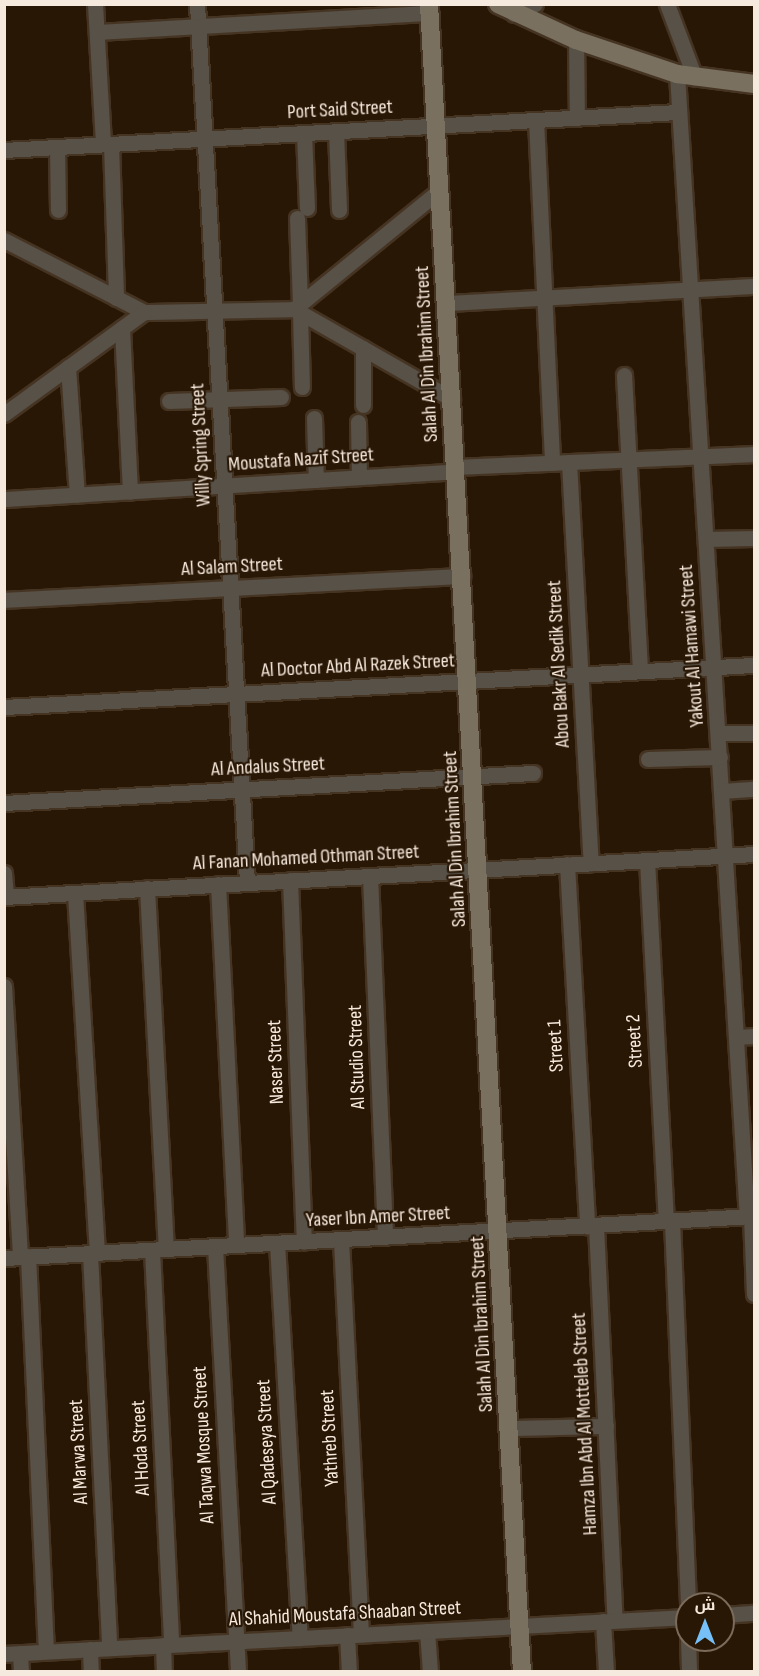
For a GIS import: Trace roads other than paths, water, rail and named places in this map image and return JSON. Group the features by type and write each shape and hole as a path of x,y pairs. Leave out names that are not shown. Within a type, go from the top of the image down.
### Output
{"street":[{"path":"95,4 107,144 116,297"},
{"name":"Willy Spring Street","path":"196,4 247,883"},
{"path":"506,9 535,4"},
{"path":"666,4 695,78"},
{"path":"97,32 430,9"},
{"name":"Salah Al Din Ibrahim Street","path":"430,9 500,1231 522,1671"},
{"path":"506,9 576,40 677,74 754,84"},
{"path":"576,40 577,118"},
{"name":"Yakout Al Hamawi Street","path":"677,74 677,112 719,733 736,1037 748,1140 754,1293"},
{"name":"Port Said Street","path":"4,150 677,112"},
{"path":"536,120 552,463"},
{"path":"336,131 339,210"},
{"path":"302,387 298,309 304,133"},
{"path":"57,147 58,210"},
{"path":"298,309 440,190"},
{"path":"4,240 144,312 298,309 452,399"},
{"path":"447,303 754,286"},
{"path":"4,414 144,312"},
{"path":"122,328 130,492"},
{"path":"363,348 363,405"},
{"path":"68,367 77,495"},
{"path":"624,375 640,671"},
{"path":"169,400 281,397"},
{"path":"314,417 316,480"},
{"path":"358,422 359,477"},
{"name":"Moustafa Nazif Street","path":"4,500 552,463 754,454"},
{"name":"Abou Bakr Al Sedik Street","path":"569,462 591,863"},
{"path":"706,539 754,538"},
{"name":"Al Salam Street","path":"4,600 462,576"},
{"name":"Al Doctor Abd Al Razek Street","path":"4,707 754,665"},
{"path":"719,733 754,733"},
{"path":"648,759 720,757"},
{"name":"Al Andalus Street","path":"4,803 533,773"},
{"path":"722,792 754,789"},
{"name":"Al Fanan Mohamed Othman Street","path":"5,896 754,854"},
{"name":"Street 2","path":"646,860 669,1221"},
{"name":"Street 1","path":"567,864 592,1225"},
{"path":"4,873 5,896"},
{"name":"Al Studio Street","path":"370,876 385,1237"},
{"name":"Naser Street","path":"290,880 304,1242"},
{"path":"218,885 236,1245"},
{"name":"Al Hoda Street","path":"147,888 159,1249 167,1645 164,1671"},
{"name":"Al Marwa Street","path":"75,892 109,1648"},
{"path":"4,986 18,1257 46,1651"},
{"path":"736,1037 754,1036"},
{"name":"Yaser Ibn Amer Street","path":"18,1257 751,1216"},
{"path":"669,1221 687,1592"},
{"name":"Hamza Ibn Abd Al Motteleb Street","path":"592,1225 606,1426 609,1621 606,1671"},
{"name":"Yathreb Street","path":"341,1240 354,1635 349,1671"},
{"name":"Al Qadeseya Street","path":"277,1243 300,1638"},
{"name":"Al Taqwa Mosque Street","path":"215,1246 238,1671"},
{"path":"510,1428 606,1426"},
{"path":"735,1614 754,1613"},
{"name":"Al Shahid Moustafa Shaaban Street","path":"12,1653 675,1616"},
{"path":"427,1631 430,1671"},
{"path":"90,1649 91,1671"},
{"path":"688,1652 689,1671"},
{"path":"12,1653 21,1671"}]}
